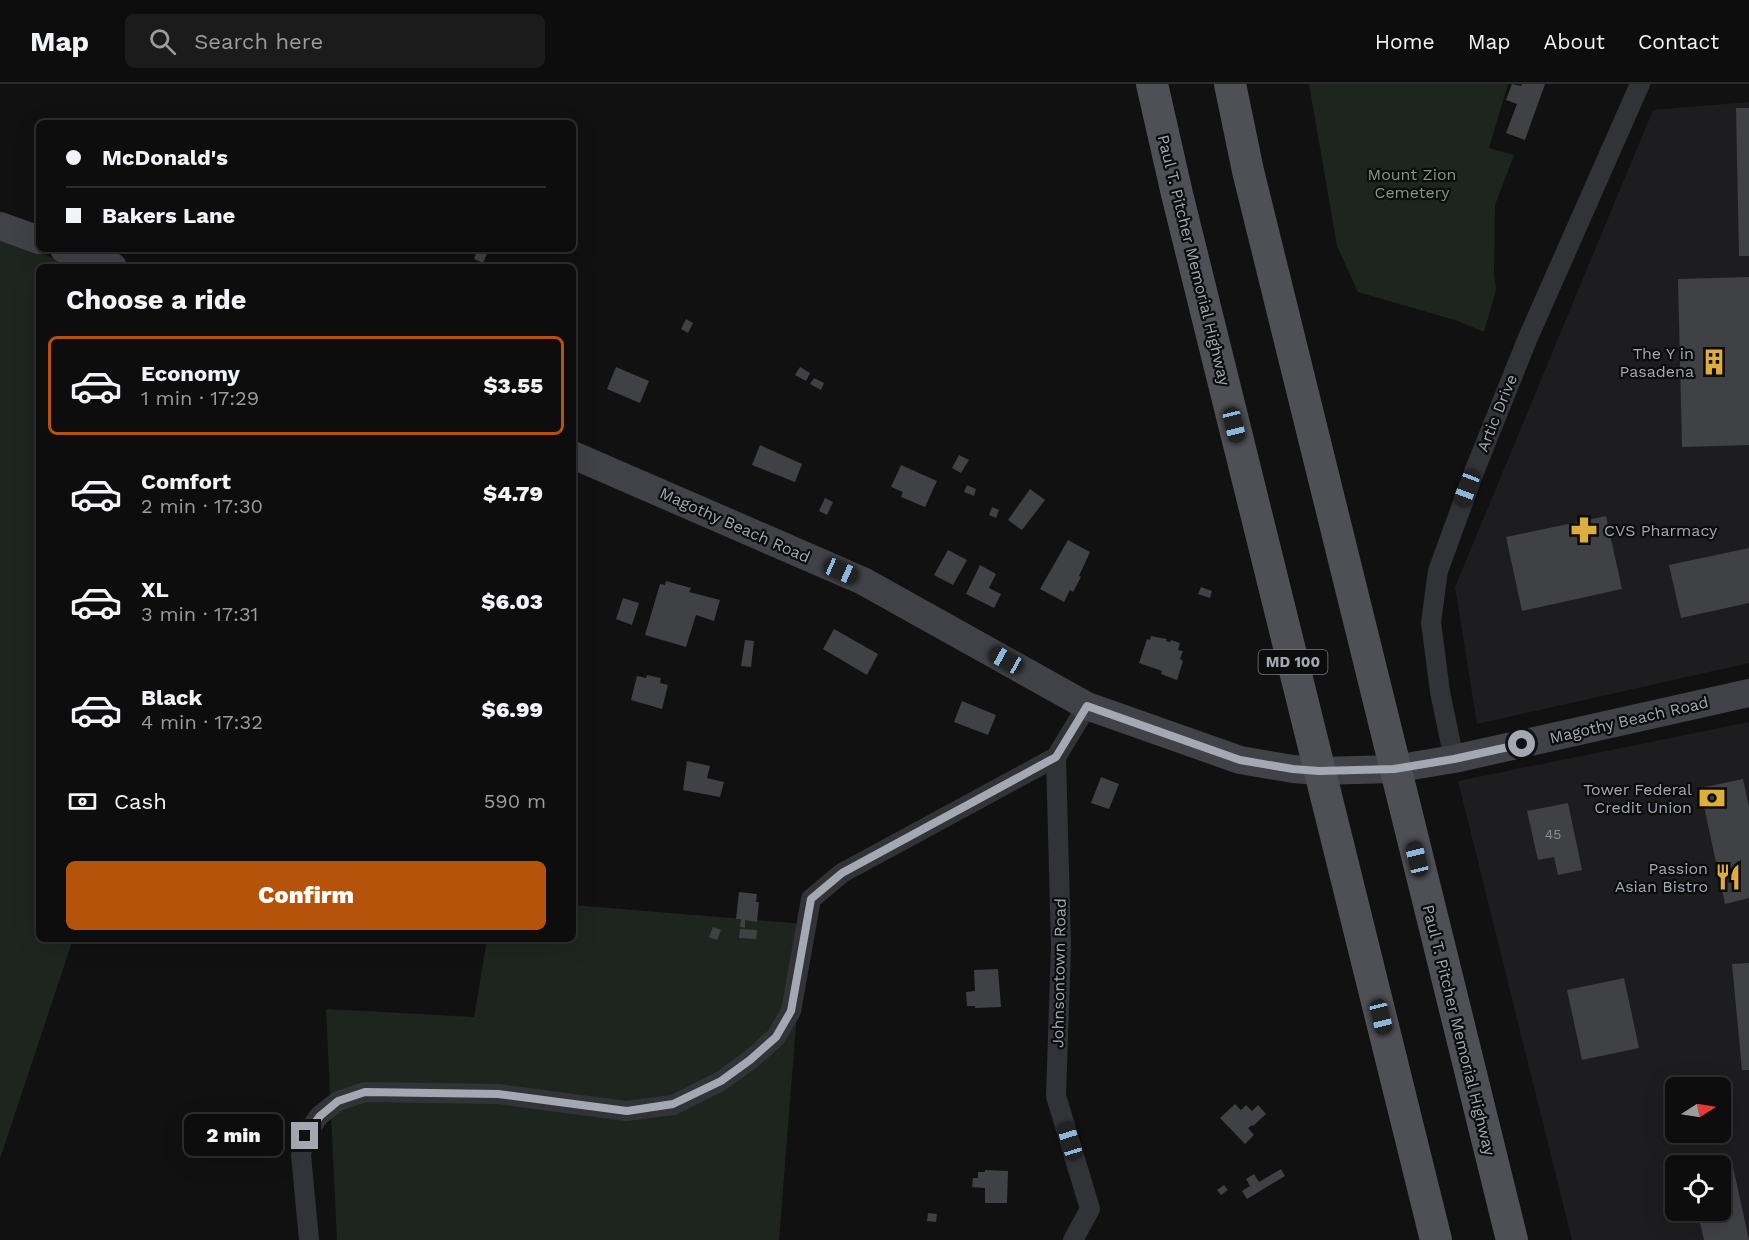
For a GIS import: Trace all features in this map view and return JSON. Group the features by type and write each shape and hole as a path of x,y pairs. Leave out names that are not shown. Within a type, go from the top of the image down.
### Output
{"main road":[{"name":"Paul T. Pitcher Memorial Highway","path":"1152,84 1319,771 1437,1240"},
{"name":"Paul T. Pitcher Memorial Highway","path":"1230,84 1248,171 1512,1240"}],"street":[{"name":"Artic Drive","path":"1454,759 1438,680 1431,622 1438,571 1470,482 1527,340 1640,84"},
{"path":"0,226 36,239"},
{"path":"72,252 105,264"},
{"name":"Magothy Beach Road","path":"576,456 863,581 1087,706 1240,760 1319,771 1394,769 1454,759 1749,693"},
{"path":"309,1240 301,1155 305,1136 320,1116 338,1101 365,1092 498,1094 627,1111 673,1104 712,1086 750,1060 776,1037 791,1011 811,899 842,873 1056,757 1087,706"},
{"name":"Johnsontown Road","path":"1056,757 1061,947 1056,1096 1090,1209 1073,1240"}],"shaded area":[{"path":"1749,102 1749,663 1477,724 1455,587 1653,110"},
{"path":"1749,722 1749,1240 1572,1240 1458,781"}],"green space":[{"name":"Mount Zion Cemetery","path":"1309,84 1508,84 1489,148 1514,155 1495,205 1496,290 1484,332 1458,321 1358,292 1337,246"},
{"path":"0,238 69,264 36,264 36,942 72,942 0,1159"},
{"path":"576,905 804,924 779,1240 337,1240 326,1009 474,1017 486,942 576,942"}],"building":[{"path":"1512,84 1521,86 1522,84 1545,84 1525,140 1506,133 1517,104 1506,100"},
{"path":"1736,108 1749,108 1749,256 1739,256"},
{"path":"477,252 488,252 483,263 474,259"},
{"name":"The Y in Pasadena","path":"1749,277 1749,445 1682,447 1678,279"},
{"path":"686,319 693,323 688,333 681,329"},
{"path":"616,367 649,381 640,403 607,389"},
{"path":"800,367 810,373 806,381 795,375"},
{"path":"814,378 824,383 821,390 810,384"},
{"path":"760,445 802,464 795,482 752,465"},
{"path":"959,455 969,460 961,473 952,468"},
{"path":"901,465 937,481 925,507 901,497 903,492 891,487"},
{"path":"967,485 976,489 974,496 964,492"},
{"path":"1030,489 1045,500 1022,530 1008,520"},
{"path":"825,498 833,502 827,515 819,511"},
{"path":"992,507 999,510 996,518 989,515"},
{"name":"CVS Pharmacy","path":"1606,516 1622,589 1522,611 1506,537"},
{"path":"1068,540 1090,552 1079,576 1081,577 1073,592 1070,590 1064,602 1040,589"},
{"path":"1749,548 1749,603 1681,618 1669,565"},
{"path":"948,550 967,560 953,585 934,575"},
{"path":"980,565 996,574 989,588 1001,594 994,608 966,594"},
{"path":"666,581 691,588 689,592 720,600 714,621 696,615 686,647 645,635 660,584 665,585"},
{"path":"1201,587 1212,591 1210,598 1198,594"},
{"path":"623,598 639,603 632,625 616,619"},
{"path":"834,629 878,654 867,675 823,649"},
{"path":"1151,636 1180,643 1178,650 1183,651 1180,659 1183,661 1177,680 1161,674 1162,671 1139,663 1147,639 1150,640"},
{"path":"745,640 754,641 751,667 741,666"},
{"path":"647,675 661,678 660,683 668,685 662,709 631,700 637,676 646,678"},
{"path":"962,701 996,715 988,735 954,722"},
{"path":"687,761 710,766 707,778 724,782 720,797 683,790"},
{"path":"1101,777 1119,784 1109,809 1091,803"},
{"path":"1743,779 1749,807 1749,898 1725,904 1700,788"},
{"path":"1568,803 1582,870 1558,875 1554,857 1538,860 1527,811"},
{"path":"739,892 757,894 756,902 759,902 757,922 745,920 745,928 740,927 741,919 736,919"},
{"path":"713,927 721,930 717,940 709,937"},
{"path":"740,929 757,930 756,939 739,938"},
{"path":"1749,963 1749,1070 1742,1070 1732,964"},
{"path":"998,969 1001,1007 967,1006 966,992 975,991 974,970"},
{"path":"1624,978 1639,1048 1582,1060 1567,990"},
{"path":"1235,1104 1241,1110 1246,1105 1252,1111 1258,1105 1266,1114 1248,1128 1254,1135 1245,1144 1220,1118"},
{"path":"1731,1167 1733,1167 1749,1240 1704,1240 1700,1221 1731,1221"},
{"path":"1281,1169 1285,1176 1247,1199 1242,1191 1250,1186 1246,1179 1254,1174 1259,1182"},
{"path":"985,1170 1008,1171 1007,1203 985,1203 985,1188 972,1187 973,1178 978,1178 978,1172 985,1172"},
{"path":"1224,1185 1228,1190 1221,1195 1217,1190"},
{"path":"928,1213 937,1214 936,1222 927,1221"}],"place":[{"name":"The Y in Pasadena","path":"1714,362"},
{"name":"CVS Pharmacy","path":"1584,530"},
{"name":"Tower Federal Credit Union","path":"1712,798"},
{"name":"Passion Asian Bistro","path":"1728,877"}],"route":[{"path":"305,1136 320,1116 338,1101 365,1092 498,1094 627,1111 673,1104 721,1081 776,1037 791,1011 811,899 842,873 1056,757 1087,706 1240,760 1293,769 1319,771 1394,769 1522,744"}]}
